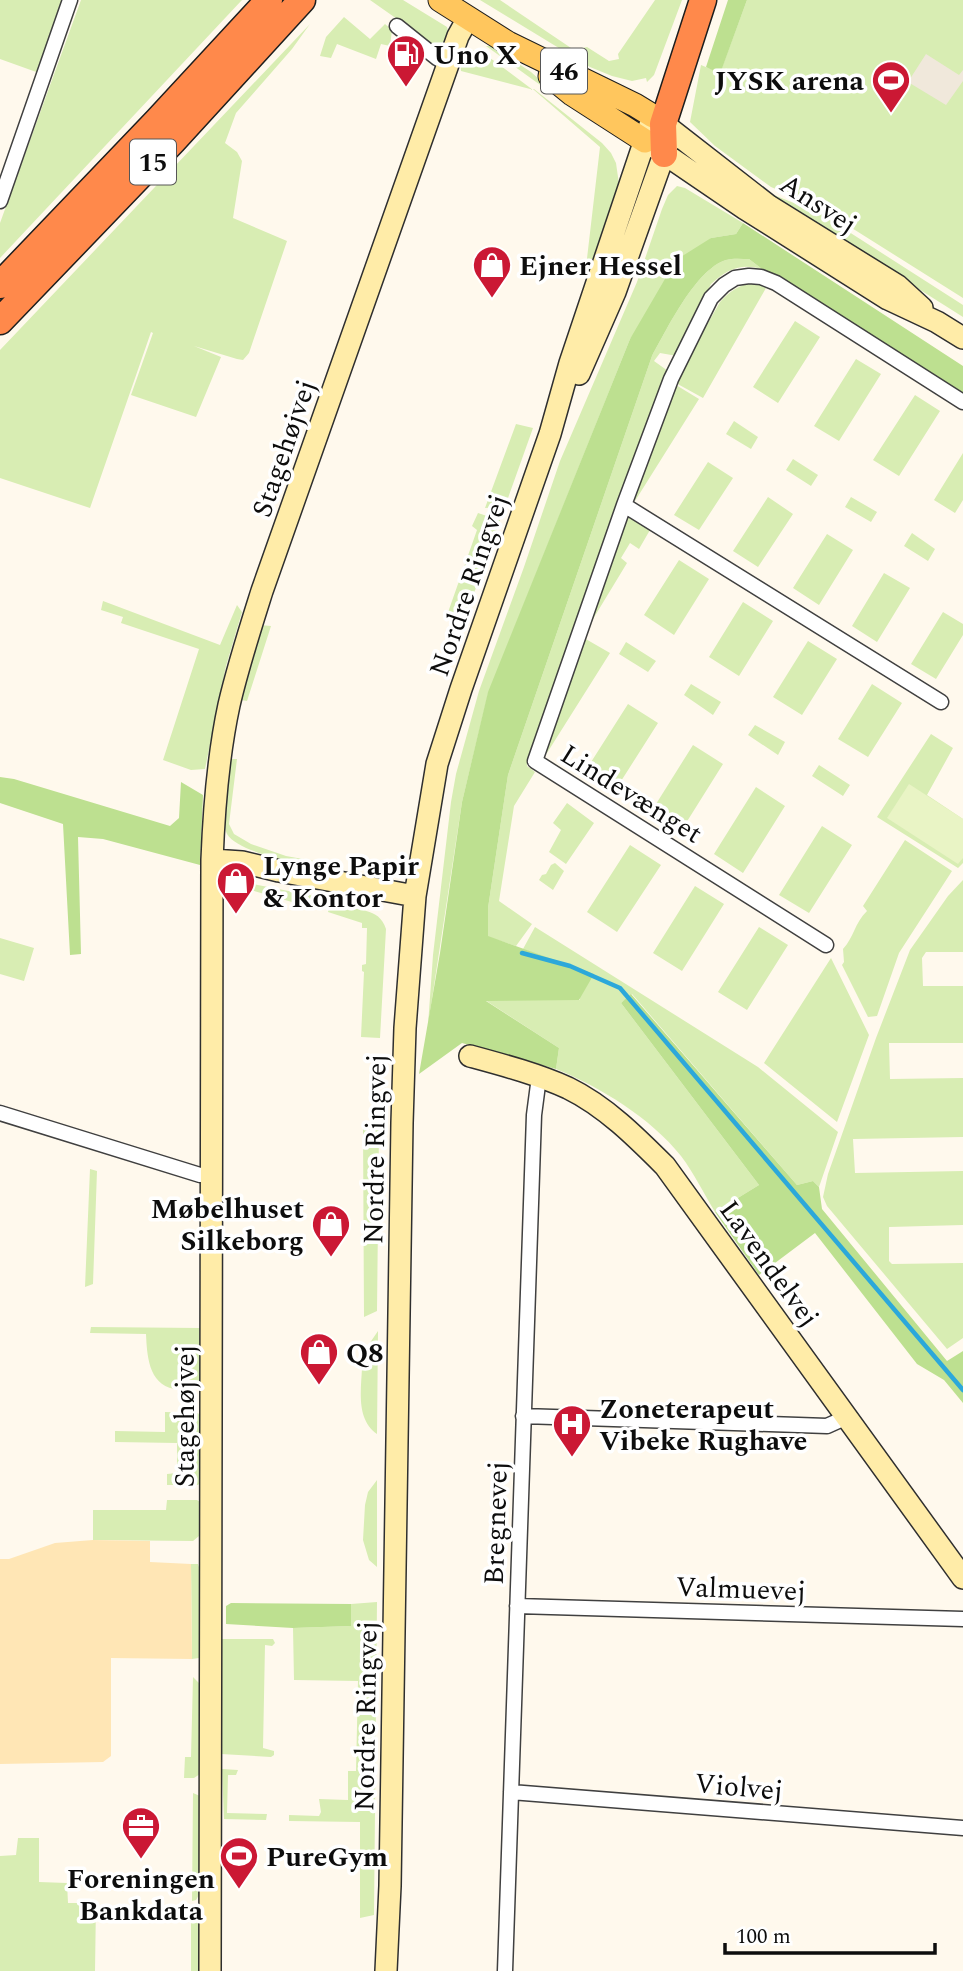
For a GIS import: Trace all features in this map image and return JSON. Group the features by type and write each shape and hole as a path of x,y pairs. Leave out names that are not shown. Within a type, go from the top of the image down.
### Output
{"highway":[{"name":"15","path":"0,285 269,0"},
{"name":"15","path":"0,321 163,151 302,0"},
{"path":"659,136 695,0"},
{"path":"659,136 703,0"},
{"path":"659,136 715,0"}],"main road":[{"name":"46","path":"440,0 508,43 635,105 659,136"}],"street":[{"path":"0,201 70,0"},
{"name":"Stagehøjvej","path":"210,1971 212,860 221,749 241,656 262,591 458,36 468,18"},
{"path":"397,26 448,64"},
{"name":"Ansvej","path":"659,136 744,208 888,299 937,321 963,338"},
{"name":"Nordre Ringvej","path":"550,434 615,292 659,136"},
{"name":"Nordre Ringvej","path":"386,1971 390,1886 402,1123 405,1023 415,896 437,764 461,689 550,434 570,363 659,136"},
{"name":"Lindevænget","path":"826,945 535,761 671,379 711,298 724,285 735,278 749,276 776,283 963,402"},
{"path":"624,505 941,702"},
{"path":"212,860 242,862 415,896"},
{"name":"Lavendelvej","path":"470,1056 570,1089 605,1111 665,1166 963,1578"},
{"name":"Bregnevej","path":"505,1971 534,1115 539,1077"},
{"path":"0,1113 200,1175 211,1175"},
{"path":"523,1416 827,1426 847,1417"},
{"name":"Valmuevej","path":"517,1606 963,1619"},
{"name":"Violvej","path":"511,1792 963,1829"},
{"name":"Nordre Ringvej","path":"390,1886 399,1971"}],"green space":[{"path":"0,0 64,0 39,73 0,59"},
{"path":"81,0 242,0 0,258 0,223"},
{"path":"370,0 403,0 447,27 445,41 434,45"},
{"path":"480,0 500,0 574,50 587,47 609,61 619,59 618,54 655,0 682,0 654,75 647,82 646,78 632,81 590,67"},
{"path":"728,0 747,0 720,74 706,67"},
{"path":"747,0 963,0 963,298 820,208 771,187 715,146 690,122 701,65 720,73"},
{"path":"344,17 370,39 385,24 392,30 390,46 381,44 376,59 337,44 331,58 320,56 326,37"},
{"path":"310,24 292,49 236,113 225,143 237,152 242,161 233,218 287,241 249,353 243,360 194,346 221,357 196,417 131,395 153,333 151,332 90,508 0,478 0,350"},
{"path":"486,46 492,46 531,72 568,105"},
{"path":"472,50 482,52 532,90 461,71 462,58"},
{"path":"533,90 602,143 616,163 619,184 586,278 600,147"},
{"path":"677,186 685,188 743,223 736,234 711,238 630,339 488,694 462,802 428,1025 433,955 451,802 479,691 560,461 637,282 662,209 668,195"},
{"path":"769,193 821,214 963,305 963,317 789,207"},
{"path":"743,223 963,366 963,393 749,259 726,260 704,275 693,287 652,356 508,775 488,908 488,936 594,974 579,1000 486,1001 559,1048 556,1069 462,1043 419,1074 462,802 488,692 630,339 676,260 711,238 736,234"},
{"path":"749,259 762,269 740,267 722,275 711,284 677,356 660,353 654,361 668,371 527,762 527,766 535,772 514,806 499,901 532,924 516,946 488,937 488,908 508,775 652,356 683,301 704,275 726,260"},
{"path":"755,282 766,288 703,398 674,382 720,302 736,289"},
{"path":"795,321 820,337 778,403 753,387"},
{"path":"856,359 881,374 839,441 814,426"},
{"path":"676,385 699,399 635,501 635,497"},
{"path":"915,395 940,411 899,476 873,460"},
{"path":"734,421 758,437 751,449 726,434"},
{"path":"516,424 533,428 463,624 446,618 477,530 472,526 478,513 496,519 501,507 485,508"},
{"path":"963,453 963,500 955,513 934,500"},
{"path":"793,459 818,475 811,486 786,470"},
{"path":"708,462 733,478 699,530 674,515"},
{"path":"768,497 793,514 758,567 733,551"},
{"path":"851,497 877,512 871,522 845,507"},
{"path":"628,517 650,530 639,549 630,543 621,558 627,563 590,624"},
{"path":"912,533 935,549 928,561 904,546"},
{"path":"827,534 853,550 819,605 793,588"},
{"path":"679,560 709,579 674,635 644,615"},
{"path":"884,573 910,588 877,642 852,626"},
{"path":"103,601 220,645 237,605 242,612 226,666 205,769 191,770 163,760 199,649 121,623 123,617 101,610"},
{"path":"743,602 773,621 739,676 709,657"},
{"path":"943,612 963,624 963,635 936,679 911,664"},
{"path":"260,625 271,626 247,701 241,700"},
{"path":"584,638 610,653 547,753 545,750"},
{"path":"808,641 837,659 802,715 773,697"},
{"path":"626,642 656,661 648,672 619,654"},
{"path":"691,684 721,702 713,715 684,695"},
{"path":"872,684 902,703 868,757 838,739"},
{"path":"628,704 658,723 616,789 586,770"},
{"path":"755,725 785,742 778,755 748,735"},
{"path":"931,734 953,748 927,795 963,819 963,863 958,868 877,817"},
{"path":"693,745 723,764 681,831 651,812"},
{"path":"230,759 237,759 229,824 234,834 251,844 286,856 336,865 343,871 281,859 234,841 227,834 224,819"},
{"path":"819,765 850,785 843,796 812,776"},
{"path":"0,777 170,826 179,818 181,782 203,795 200,865 103,839 78,837 81,954 70,955 63,824 0,803"},
{"path":"909,784 963,819 963,858 958,864 887,818"},
{"path":"756,787 785,806 743,873 714,854"},
{"path":"567,803 594,823 566,864 549,852 561,830 553,823"},
{"path":"822,826 852,845 809,913 779,895"},
{"path":"905,840 952,871 899,953 877,1016 868,1017 842,965 843,949 867,911 863,906"},
{"path":"630,845 661,865 617,932 587,912"},
{"path":"555,863 564,871 553,890 539,880"},
{"path":"963,880 963,952 926,952 922,958 923,986 963,986 963,1043 889,1043 890,1079 963,1078 963,1137 853,1139 855,1173 963,1171 963,1225 889,1227 889,1261 892,1264 963,1263 963,1338 947,1349 827,1206 823,1197 828,1174 910,950 948,896"},
{"path":"253,884 340,901 373,913 383,922 386,929 380,1038 361,1037 362,965 366,964 367,928 362,928 362,923 328,912 329,908 318,905 316,909 251,890"},
{"path":"695,886 724,904 682,971 653,953"},
{"path":"535,927 758,1067 838,1132 819,1187 813,1181 797,1185 632,994 621,1003 759,1185 715,1212 686,1163 655,1129 607,1094 556,1069 559,1048 485,1000 580,1000 570,966 523,949"},
{"path":"759,927 788,945 747,1010 718,992"},
{"path":"0,938 34,948 24,981 0,974"},
{"path":"831,958 869,1035 837,1122 764,1063"},
{"path":"631,994 797,1185 813,1181 819,1187 822,1209 947,1361 963,1351 963,1403 944,1380 917,1364 815,1233 759,1275 715,1212 759,1185 621,1003"},
{"path":"363,1127 379,1129 377,1311 364,1317"},
{"path":"90,1169 97,1171 93,1284 85,1287"},
{"path":"91,1327 200,1328 201,1384 197,1389 177,1389 165,1386 159,1381 151,1367 146,1334 90,1333"},
{"path":"378,1331 377,1434 370,1428 363,1413 360,1366 365,1350"},
{"path":"165,1412 198,1413 200,1416 198,1485 167,1485 167,1474 177,1473 177,1443 115,1442 115,1431 165,1432"},
{"path":"377,1480 377,1567 369,1560 363,1540 368,1492"},
{"path":"167,1500 200,1502 199,1536 193,1541 93,1540 93,1510 166,1510"},
{"path":"191,1564 198,1564 200,1570 201,1656 192,1659"},
{"path":"377,1602 374,1915 360,1918 360,1822 289,1821 289,1815 319,1816 319,1799 348,1800 348,1771 356,1771 358,1681 294,1680 293,1628 351,1626 351,1604"},
{"path":"231,1603 351,1604 351,1626 293,1628 226,1624 226,1606"},
{"path":"221,1639 273,1639 275,1643 272,1646 265,1645 263,1748 274,1751 271,1757 221,1754"},
{"path":"193,1677 200,1684 200,1774 194,1778 184,1778 185,1757 191,1757"},
{"path":"222,1769 238,1770 236,1775 228,1775 227,1813 267,1814 266,1820 224,1819"},
{"path":"193,1793 200,1796 200,1893 196,1900 192,1901"},
{"path":"18,1838 39,1838 39,1882 67,1883 68,1903 96,1903 95,1971 0,1971 0,1856 16,1855"},
{"path":"191,1917 201,1923 201,1971 191,1971"}],"sand":[{"path":"93,1540 150,1541 150,1562 191,1564 192,1659 111,1658 111,1756 103,1762 0,1764 0,1559 9,1559 55,1543"}],"shaded area":[{"path":"926,54 959,75 963,70 963,81 946,105 908,82"}],"waterway":[{"path":"522,953 570,966 620,988 963,1390"}],"place":[{"name":"Uno X","path":"406,88"},
{"name":"JYSK arena","path":"891,114"},
{"name":"Ejner Hessel","path":"492,299"},
{"name":"Lynge Papir & Kontor","path":"236,915"},
{"name":"Møbelhuset Silkeborg","path":"331,1258"},
{"name":"Q8","path":"319,1386"},
{"name":"Zoneterapeut Vibeke Rughave","path":"572,1458"},
{"name":"Foreningen Bankdata","path":"141,1860"},
{"name":"PureGym","path":"239,1890"}]}
